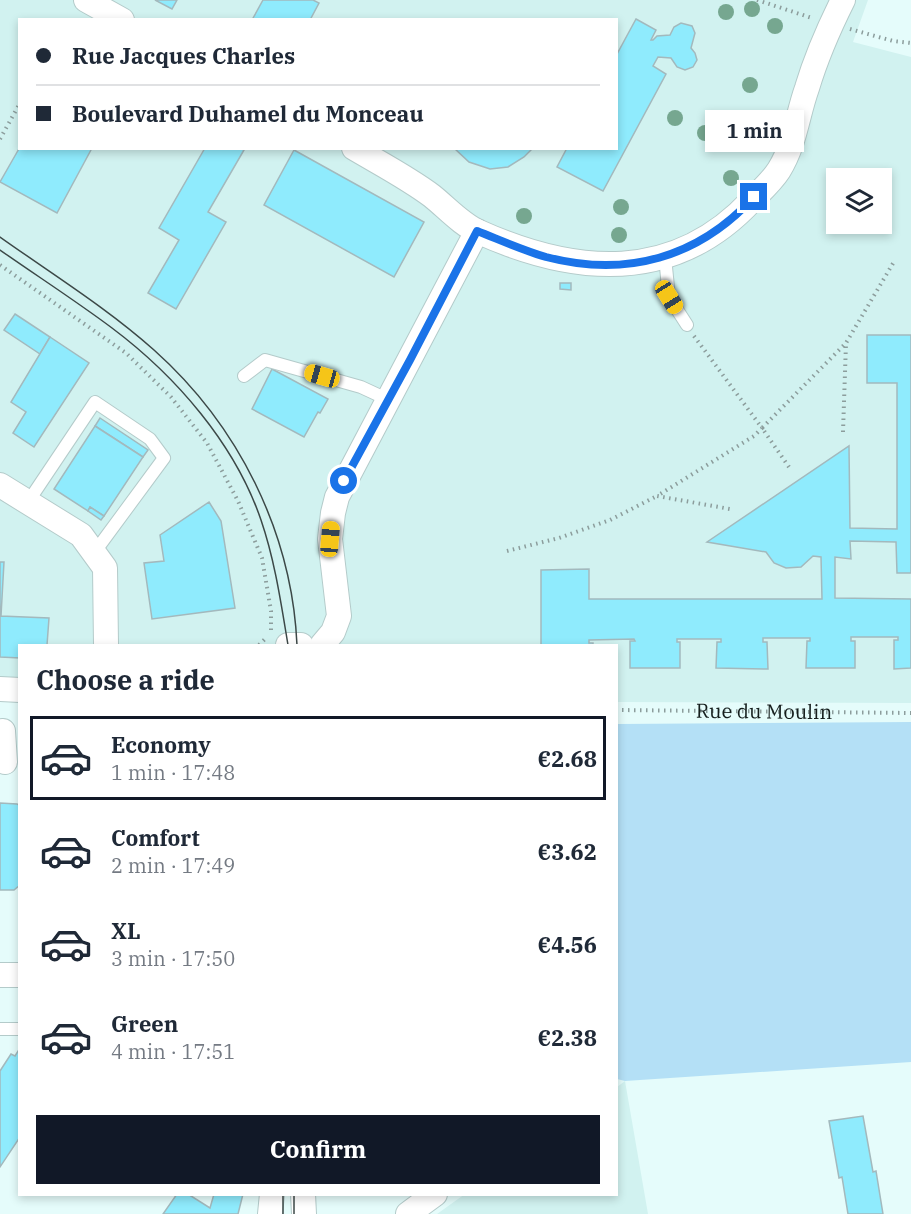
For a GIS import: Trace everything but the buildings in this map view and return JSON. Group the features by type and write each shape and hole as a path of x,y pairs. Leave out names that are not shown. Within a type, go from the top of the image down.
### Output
{"street":[{"path":"86,0 118,18"},
{"path":"357,150 431,196 477,231 544,256 579,264 639,262 665,257 693,245 725,224 743,210 778,172 791,148 806,89 831,24 843,0"},
{"path":"323,644 333,632 339,616 330,539 333,513 344,481 477,231"},
{"path":"0,485 81,536 105,568 106,644"},
{"path":"0,689 18,690"},
{"path":"8,731 8,769"},
{"path":"0,975 18,975"},
{"path":"270,1214 272,1196"},
{"path":"303,1196 304,1214"},
{"path":"408,1214 432,1196"}],"lane":[{"path":"665,257 669,297 687,326"},
{"path":"243,376 265,360 361,387 389,400"},
{"path":"28,502 95,402 150,439 164,458 94,553"},
{"path":"0,1029 18,1029"}],"path":[{"path":"0,139 18,108"},
{"path":"507,552 559,538 610,520 657,496 754,436 846,343 895,260"},
{"path":"0,265 126,353 171,397 207,443 238,501 262,558 272,625 270,634 260,644"},
{"path":"687,326 789,467"},
{"path":"843,432 846,343"},
{"path":"657,496 730,509"},
{"name":"Rue du Moulin","path":"618,710 911,713"}],"shaded area":[{"path":"0,0 868,0 853,42 911,57 911,703 618,702 618,644 18,644 18,682 0,681"},
{"path":"911,722 911,1062 625,1081 618,1079 618,724"},
{"path":"625,1081 648,1214 437,1214 462,1196 618,1196 618,1086"}],"tram line":[{"path":"0,237 136,335 184,380 211,412 235,447 255,483 272,522 293,603 297,644"},
{"path":"0,250 136,347 201,413 236,465 261,520 274,566 288,644"},
{"path":"283,1196 283,1214"},
{"path":"294,1196 294,1214"}],"route":[{"path":"344,481 432,320 477,231 544,256 579,264 639,262 665,257 693,245 743,210 754,197"}]}
